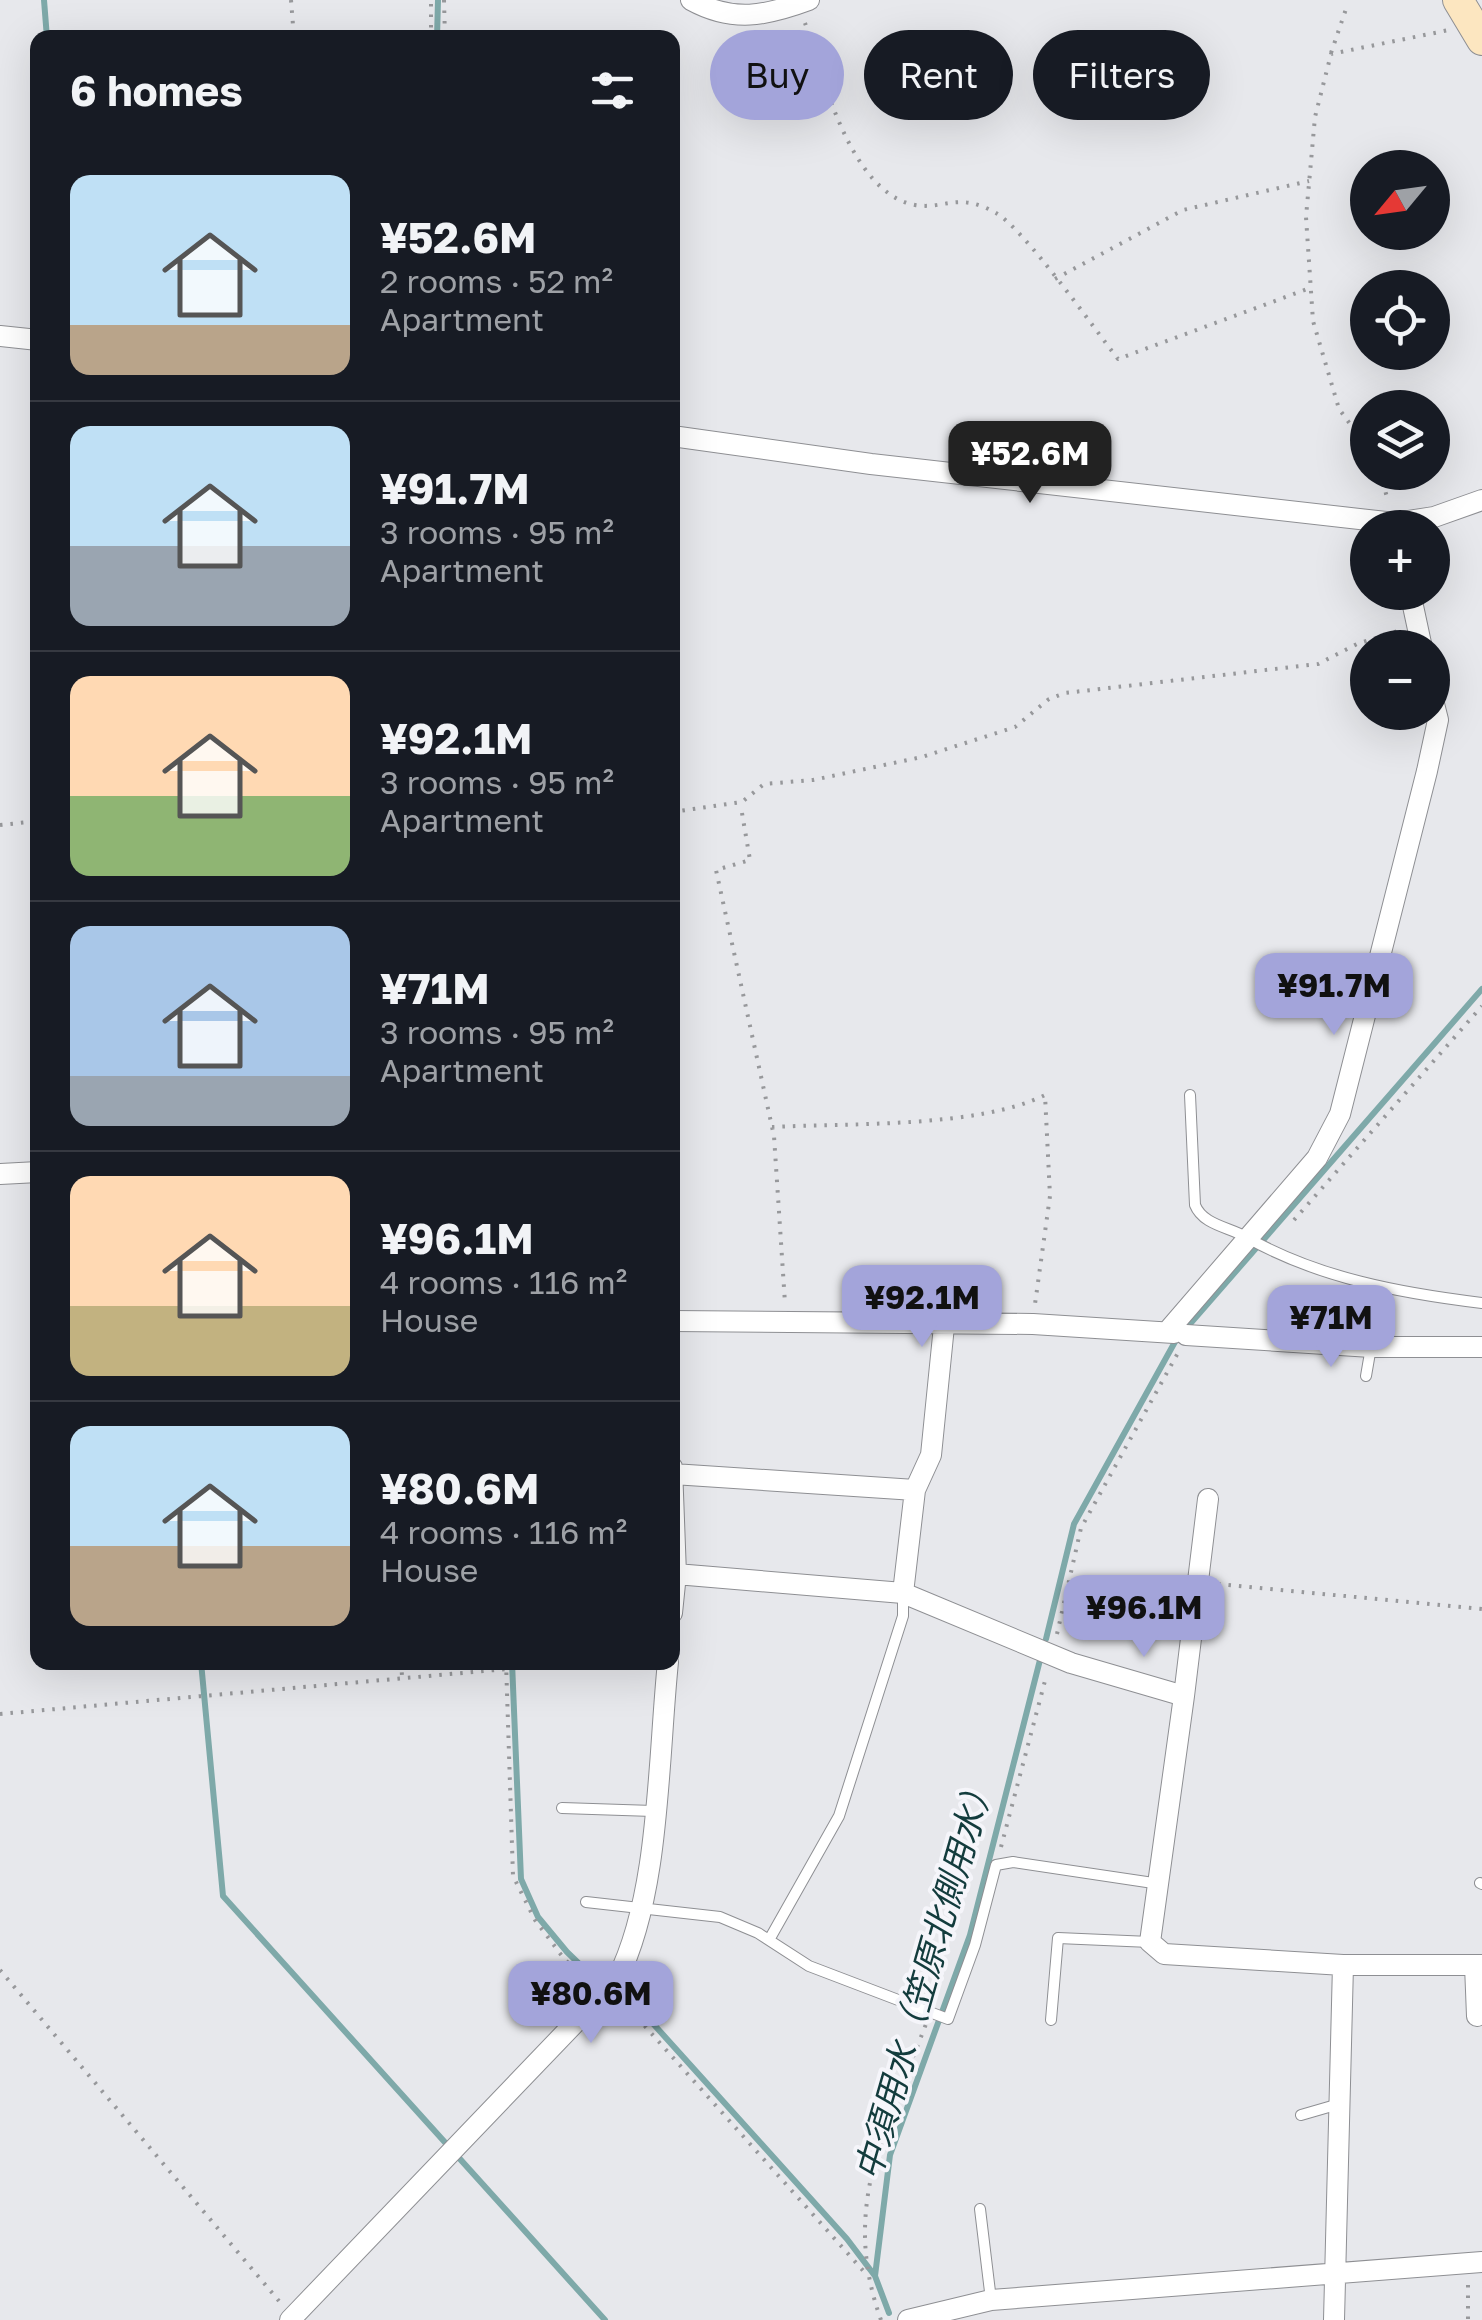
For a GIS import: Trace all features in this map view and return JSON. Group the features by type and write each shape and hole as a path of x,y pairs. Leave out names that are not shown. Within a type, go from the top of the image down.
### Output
{"street":[{"path":"692,0 733,17 768,16 804,2"},
{"path":"0,336 30,339"},
{"path":"680,437 871,464 1350,520"},
{"path":"1450,511 1482,500"},
{"path":"1414,610 1418,630"},
{"path":"1177,1337 1247,1238 1324,1149 1340,1114 1436,730"},
{"path":"0,1174 30,1172"},
{"path":"680,1321 1033,1324 1177,1337 1370,1347 1482,1347"},
{"path":"903,1593 915,1490 931,1455 944,1326"},
{"path":"680,1474 915,1490"},
{"path":"1208,1499 1161,1884 1150,1942 1164,1954 1344,1966 1478,1965 1477,2016"},
{"path":"680,1577 903,1593 1071,1663 1184,1696"},
{"path":"291,2319 606,1996 631,1952 642,1905 667,1670"},
{"path":"1334,2320 1344,1966"},
{"path":"908,2320 991,2300 1475,2263"}],"lane":[{"path":"1190,1095 1196,1205 1206,1220 1247,1238 1265,1251 1396,1292 1482,1303"},
{"path":"1366,1376 1370,1347"},
{"path":"769,1940 839,1816 903,1616 903,1593"},
{"path":"562,1808 653,1811"},
{"path":"586,1902 642,1905 720,1917 769,1940 809,1966 948,2020 975,1945 996,1865 1014,1862 1161,1884"},
{"path":"1051,2020 1058,1938 1150,1942"},
{"path":"1301,2115 1341,2103"},
{"path":"980,2209 991,2300"}],"path":[{"path":"291,0 293,30"},
{"path":"430,30 431,0"},
{"path":"444,0 444,30"},
{"path":"804,2 848,145 867,171 918,206 947,200 993,211 1055,279 1118,359 1310,288"},
{"path":"1347,6 1315,117 1309,181 1313,322 1339,409 1350,424"},
{"path":"1331,54 1475,27"},
{"path":"1055,279 1183,210 1309,181"},
{"path":"680,811 742,802 764,784 813,780 922,757 1016,727 1048,698 1066,693 1318,664 1356,644 1417,625"},
{"path":"742,813 750,860 716,870 772,1127 786,1323"},
{"path":"0,825 30,822"},
{"path":"1265,1251 1482,1006"},
{"path":"772,1127 979,1113 1028,1103 1045,1094 1050,1196 1033,1324"},
{"path":"1056,1640 1082,1528 1177,1337"},
{"path":"1196,1581 1482,1609"},
{"path":"996,1865 1049,1664"},
{"path":"402,1670 402,1676"},
{"path":"0,1714 480,1670"},
{"path":"0,1970 291,2319"},
{"path":"882,2320 866,2275 868,2177 930,2015"},
{"path":"1468,2320 1475,2263"}],"waterway":[{"path":"44,0 46,30"},
{"path":"437,30 438,0"},
{"name":"中須用水（笠原北側用水）","path":"1046,1639 1074,1524 1176,1340 1482,989"},
{"name":"中須用水（笠原北側用水）","path":"889,2313 875,2276 890,2155 970,1935 1041,1656"},
{"path":"202,1670 223,1896 605,2320"},
{"path":"512,1670 521,1879 538,1917 598,1982 639,2008 847,2239 875,2276"}]}
